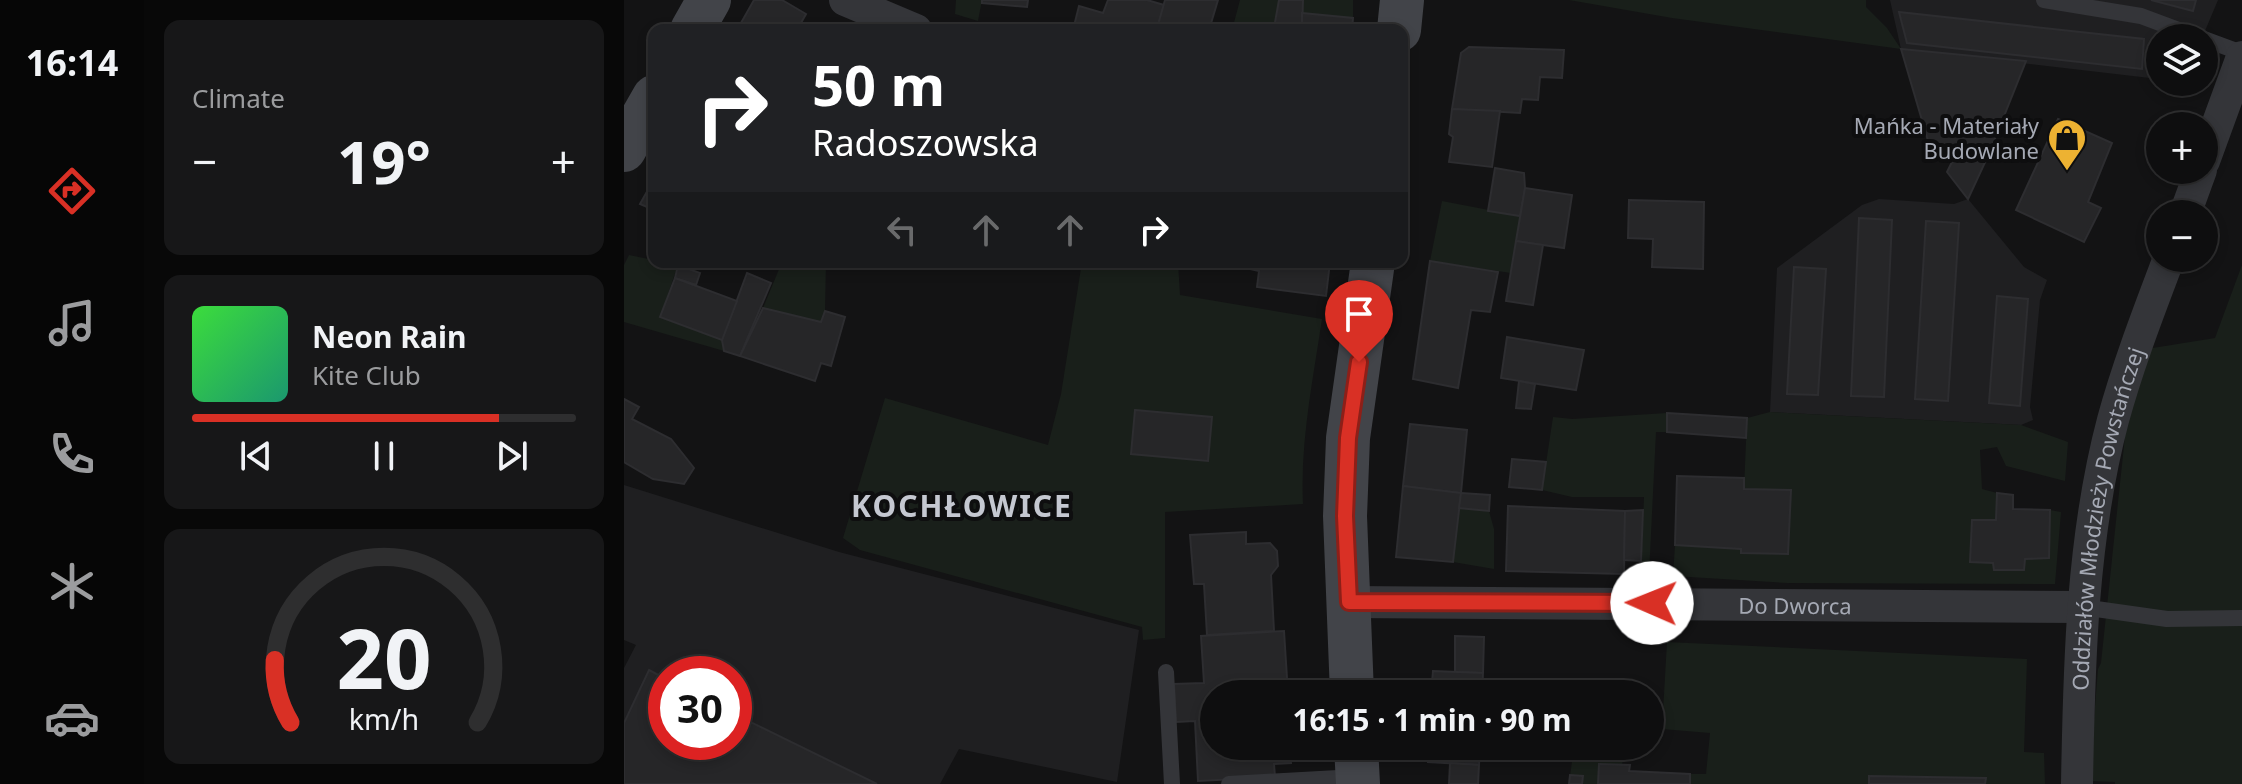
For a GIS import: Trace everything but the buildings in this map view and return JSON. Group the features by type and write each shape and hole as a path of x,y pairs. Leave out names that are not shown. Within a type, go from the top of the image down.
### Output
{"street":[{"path":"695,24 709,0"},
{"path":"845,0 902,24"},
{"path":"1400,24 1402,0"},
{"path":"2218,122 2242,55"},
{"path":"624,150 648,108"},
{"path":"1352,680 1345,516 1348,438 1372,268"},
{"name":"Oddziałów Młodzieży Powstańczej","path":"2077,784 2082,607 2113,421 2134,351 2164,272"},
{"name":"Do Dworca","path":"1349,602 2082,607"}],"lane":[{"path":"2044,0 2141,16 2162,24"},
{"path":"2218,45 2242,55"},
{"name":"Do Dworca","path":"2082,607 2167,619 2242,618"},
{"path":"1166,672 1172,784"},
{"path":"1229,784 1357,769"}],"shaded area":[{"path":"956,0 982,0 978,21 955,14"},
{"path":"1240,0 1279,0 1275,24 1234,24"},
{"path":"1303,0 1353,0 1353,18 1302,13"},
{"path":"1569,0 1866,0 1866,7 1887,28 1901,49 1672,18"},
{"path":"1890,0 2218,0 2208,24 2146,24 2146,78 1901,49"},
{"path":"1879,199 1954,204 1968,199 2024,267 2047,280 2040,300 2030,407 2033,420 2021,425 1770,412 1777,268 1862,205"},
{"path":"1442,201 1520,216 1511,273 1430,261"},
{"path":"629,255 648,259 648,268 677,268 660,317 722,340 724,351 624,322 624,265"},
{"path":"2242,265 2242,784 2115,784 2089,781 2098,669 2134,351 2215,338"},
{"path":"780,268 826,268 825,311 821,322 763,308"},
{"path":"1081,268 1178,268 1180,295 1322,319 1305,434 1303,504 1165,512 1165,638 1143,640 1142,627 860,550 843,538 885,398 1048,445 1061,394","holes":["1135,410 1212,417 1208,461 1131,454"]},
{"path":"1770,412 2021,425 2068,442 2065,481 2006,466 1997,447 1980,450 1982,489 1997,493 1996,520 1972,521 1970,562 1993,563 1995,570 2024,570 2025,559 2049,558 2050,510 2061,512 2055,584 1788,583 1673,576 1675,545 1741,549 1742,553 1788,554 1791,490 1744,489 1747,418"},
{"path":"1667,413 1667,432 1656,432 1649,575 1641,574 1644,497 1572,497 1542,490 1553,417 1572,419"},
{"path":"624,485 839,552 1139,630 1117,782 959,749 940,784 624,784 624,668 636,645 624,640"},
{"path":"1459,508 1489,511 1494,529 1494,569 1453,562"},
{"path":"1667,642 2027,659 2024,752 2044,753 2045,784 1690,784 1690,774 1706,774 1710,733 1664,729"},
{"path":"1572,760 1623,760 1622,765 1599,764 1598,784 1569,784"}],"place":[{"name":"Mańka - Materiały Budowlane","path":"2067,172"}],"district":[{"name":"KOCHŁOWICE","path":"962,505"}],"route":[{"path":"1359,362 1348,438 1345,516 1349,602 1652,603"}]}
